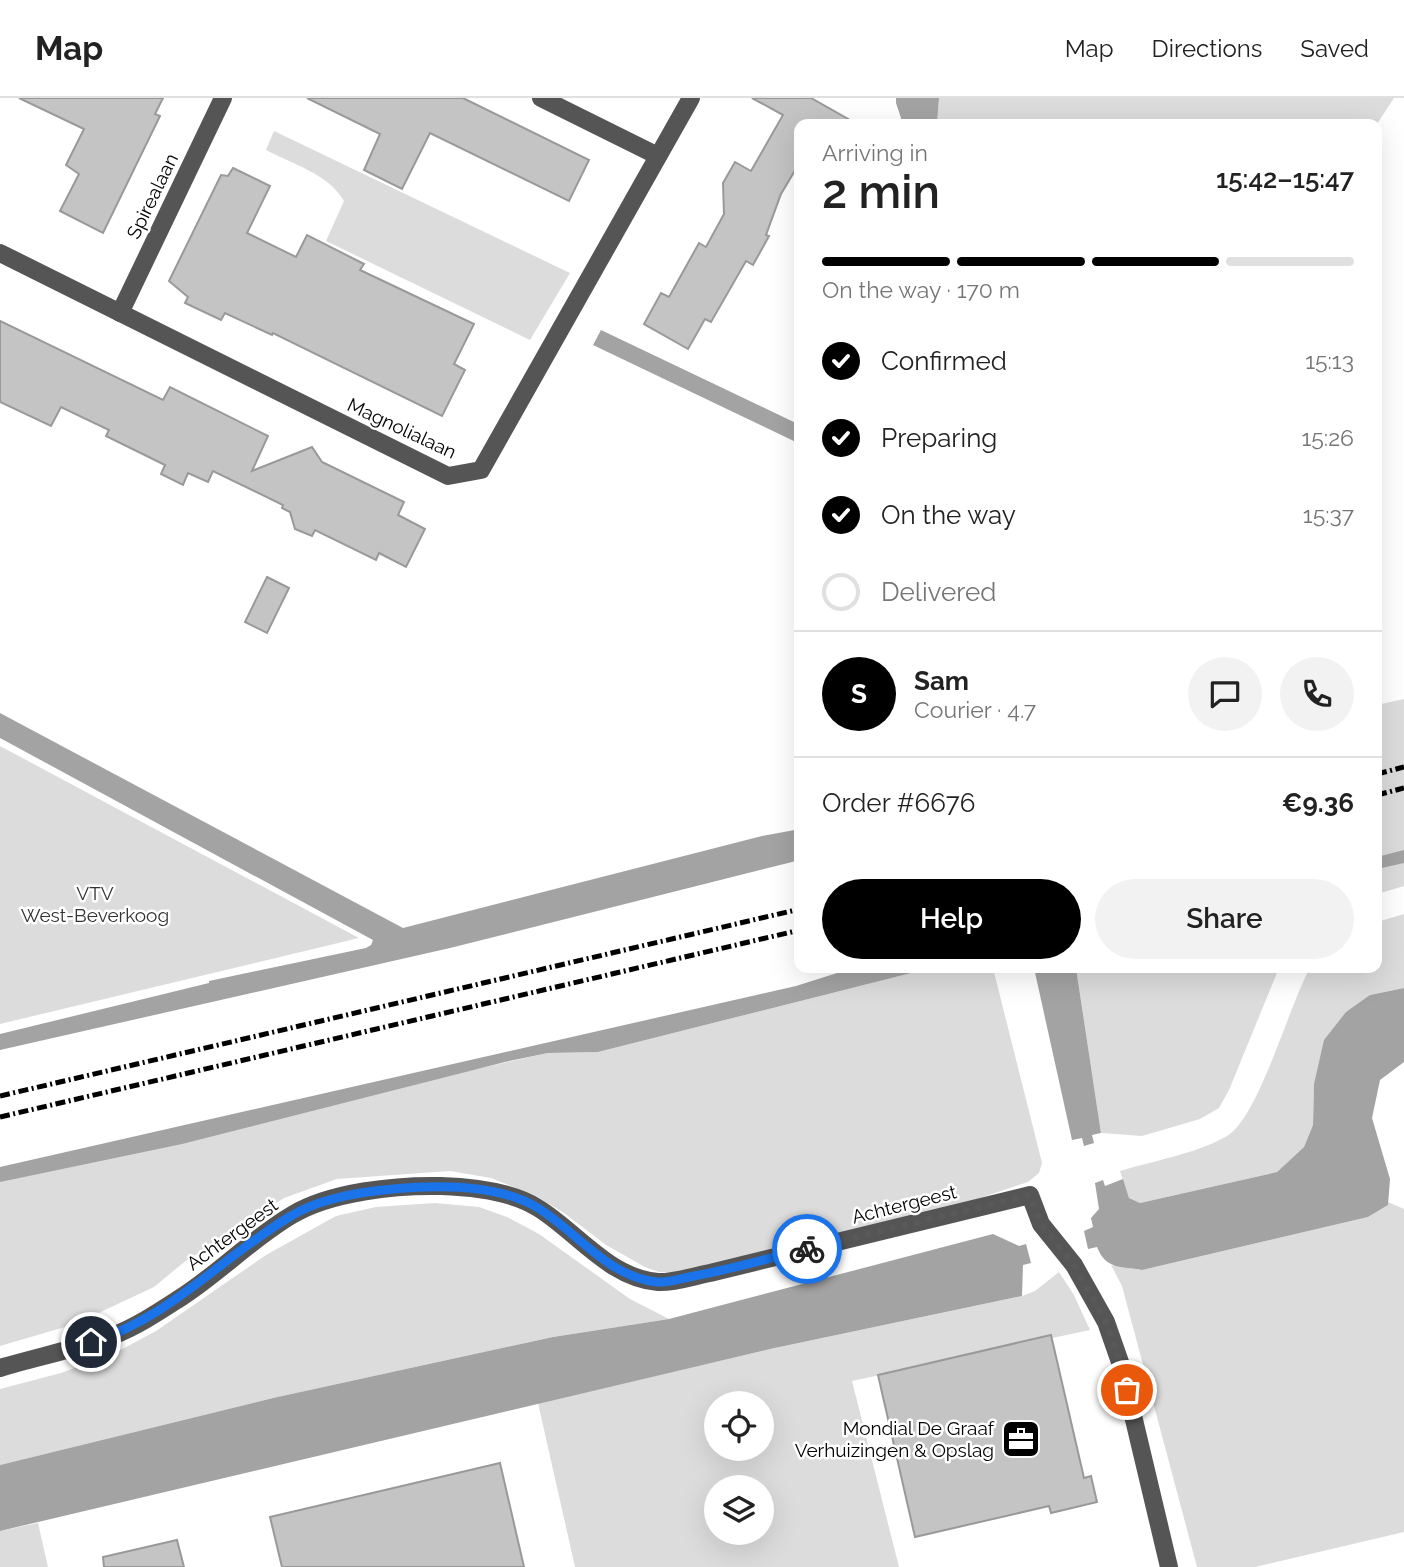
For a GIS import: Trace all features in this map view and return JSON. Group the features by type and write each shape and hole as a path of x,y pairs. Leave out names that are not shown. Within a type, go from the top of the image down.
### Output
{"street":[{"name":"Spirealaan","path":"120,313 223,98"},
{"path":"541,98 657,156"},
{"name":"Magnolialaan","path":"0,253 448,477 481,470 691,98"},
{"name":"Achtergeest","path":"0,1368 114,1335 178,1299 292,1215 318,1203 366,1193 440,1186 482,1190 510,1197 537,1207 620,1271 640,1279 660,1282 710,1273 1030,1195 1041,1224 1074,1265 1106,1322 1121,1365 1169,1567"}],"green space":[{"path":"939,98 1394,98 1380,119 937,119"},
{"path":"274,131 570,273 530,340 326,241 344,201 320,177 266,150"},
{"path":"1404,699 1404,886 1382,893 1382,704"},
{"name":"VTV West-Beverkoog","path":"0,746 359,938 0,1024"},
{"path":"1404,914 1404,988 1370,995 1314,1084 1313,1125 1304,1147 1277,1172 1140,1203 1129,1198 1120,1171 1203,1147 1227,1136 1239,1125 1262,1084 1308,973 1382,973 1382,921"},
{"path":"911,973 994,973 1042,1163 1039,1173 1028,1182 974,1200 679,1273 659,1272 645,1267 606,1245 564,1213 536,1196 491,1178 450,1171 337,1179 284,1198 183,1263 154,1287 75,1324 0,1346 0,1176 548,1053 598,1052"},
{"path":"1077,973 1277,973 1219,1108 1200,1119 1142,1136 1101,1133"},
{"path":"1388,1202 1404,1209 1404,1532 1255,1567 1197,1567 1122,1286 1111,1265 1142,1270 1368,1217 1388,1205"},
{"path":"435,1203 479,1207 507,1217 539,1234 630,1299 669,1319 553,1337 273,1398 0,1465 0,1389 61,1373 115,1353 156,1331 266,1255 336,1216 376,1207"},
{"path":"1059,1272 1074,1295 1090,1330 852,1381 899,1567 575,1567 538,1403 770,1349 1022,1296 1035,1291"},
{"path":"38,1523 48,1567 0,1567 0,1531"}],"shaded area":[{"path":"896,98 939,98 937,119 901,119"},
{"path":"601,330 794,422 794,441 593,345"},
{"path":"0,713 403,928 794,830 794,862 450,948 0,1050 0,1034 209,981 366,948 373,940 0,738"},
{"path":"1404,850 1404,863 1382,868 1382,856"},
{"path":"837,973 911,973 598,1052 548,1053 505,1062 182,1144 0,1182 0,1167 796,986"},
{"path":"1035,973 1077,973 1101,1133 1092,1135 1094,1143 1084,1146 1082,1138 1072,1140"},
{"path":"1404,988 1404,1062 1380,1080 1372,1118 1390,1179 1388,1205 1368,1217 1142,1270 1115,1266 1105,1260 1097,1247 1088,1249 1084,1231 1093,1227 1091,1218 1099,1209 1095,1183 1103,1180 1105,1186 1123,1179 1129,1198 1140,1203 1277,1172 1304,1147 1313,1125 1314,1084 1324,1040 1346,1012 1370,995"},
{"path":"993,1234 1019,1246 1026,1244 1031,1263 1023,1265 1022,1296 770,1349 0,1531 0,1465 273,1398 553,1337 669,1319"}],"building":[{"path":"19,98 163,98 155,114 160,116 103,233 60,211 79,174 66,165 84,129"},
{"path":"307,98 463,98 589,160 569,201 430,133 402,189 364,170 380,134"},
{"path":"752,98 811,98 848,119 794,119 794,172 781,194 766,235 769,236 753,265 746,261 711,322 705,319 688,349 644,324 661,293 669,297 699,243 706,247 724,214 723,183 735,162 751,171 783,115"},
{"path":"233,168 270,186 247,233 296,257 307,235 364,264 360,270 474,324 454,364 465,370 442,416 273,333 272,335 225,313 221,320 185,303 188,297 169,281 221,175 228,176"},
{"path":"0,321 163,400 170,387 268,436 252,471 312,447 322,462 404,502 398,515 425,529 406,567 379,553 376,560 315,530 312,536 295,529 290,512 282,508 283,505 213,471 208,482 188,473 183,485 161,474 165,465 106,436 109,430 61,407 51,426 0,402"},
{"path":"267,577 289,588 267,633 245,622"},
{"path":"1051,1335 1084,1478 1091,1476 1097,1502 1051,1513 1049,1506 915,1537 878,1375"},
{"path":"500,1463 524,1567 282,1567 270,1517"},
{"path":"177,1540 184,1567 104,1567 103,1557"}],"railway":[{"path":"1382,773 1404,767"},
{"path":"1382,794 1404,788"},
{"path":"0,1096 794,910"},
{"path":"0,1117 794,931"}],"way so far":[{"path":"807,1249 1030,1195 1041,1224 1074,1265 1106,1322 1127,1390"}],"place":[{"name":"Mondial De Graaf Verhuizingen & Opslag","path":"1021,1439"}],"route":[{"path":"91,1342 114,1335 178,1299 292,1215 318,1203 391,1189 440,1186 482,1190 510,1197 537,1207 620,1271 640,1279 660,1282 710,1273 807,1249"}]}
